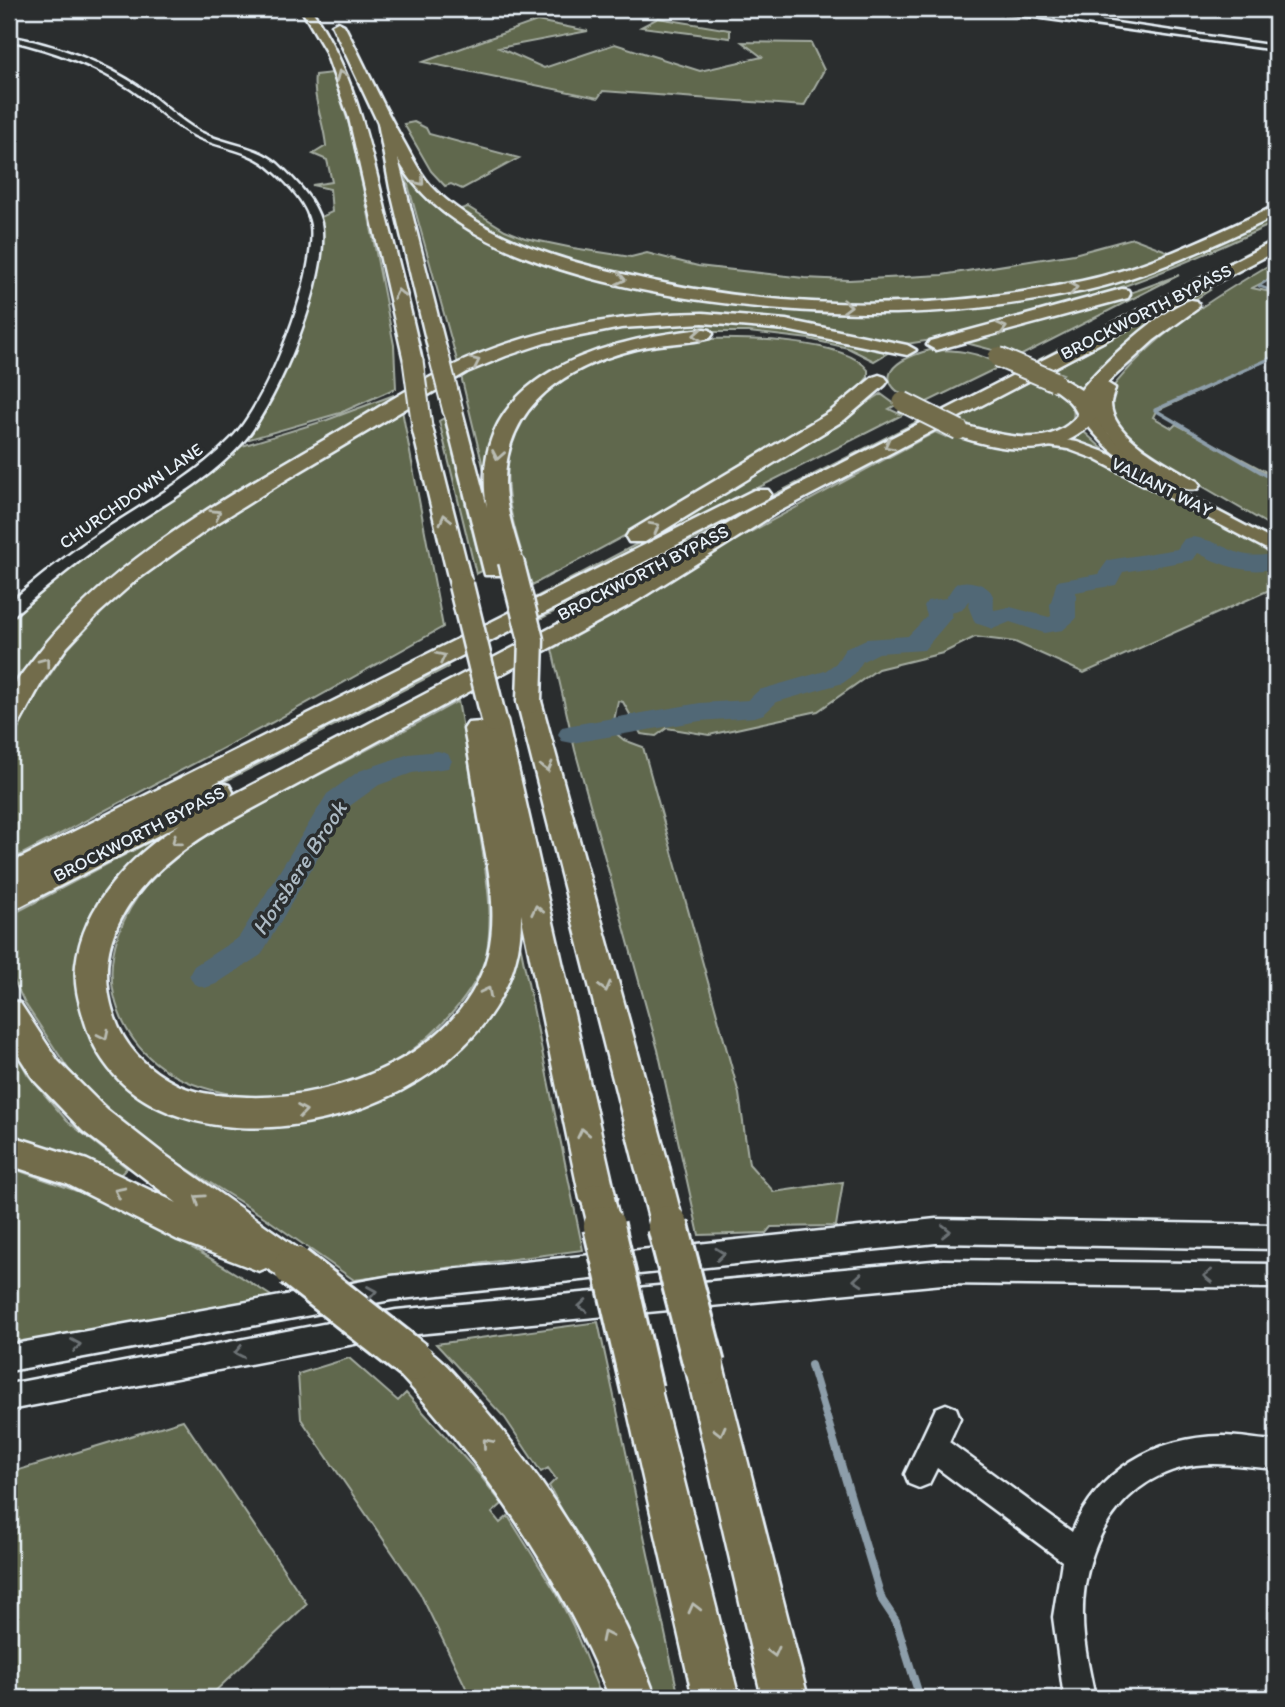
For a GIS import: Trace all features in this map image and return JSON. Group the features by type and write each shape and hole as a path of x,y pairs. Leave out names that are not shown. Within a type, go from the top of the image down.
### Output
{"highway":[{"path":"306,9 320,28 342,75 360,126 413,361 422,427 476,651 486,725 506,891 503,956 483,1001 447,1044 403,1076 358,1097 316,1108 275,1114 216,1111 174,1099 136,1075 119,1060 107,1042 92,1004 90,966 101,928 111,910 140,870 158,854 217,815 627,597 770,508"},
{"path":"333,19 364,75 385,123 397,188 438,352 453,411 502,566 529,701 704,1365 785,1698"},
{"path":"385,123 394,134 414,174 429,192 457,216 491,235 542,257 591,272 660,288 747,300 821,306 890,307 963,303 1046,293 1143,269 1276,211"},
{"path":"57,853 385,668 657,526 837,416 874,370 907,350 936,345 1122,294 1276,230"},
{"name":"BROCKWORTH BYPASS","path":"9,877 1276,230"},
{"name":"BROCKWORTH BYPASS","path":"9,901 1276,245"},
{"path":"502,566 495,483 502,436 512,415 525,399 566,369 607,352 667,338 721,334 762,335 821,343 850,351 874,370 890,394 959,429 999,441 1042,441 1070,433 1083,424 1092,385 1187,307 1276,252"},
{"path":"9,720 29,685 66,636 138,568 201,523 449,375 490,355 550,335 581,328 675,318 723,318 787,325 907,350"},
{"path":"936,345 979,350 998,356 1074,393 1085,409"},
{"path":"1132,352 1101,397 1101,409 1106,421 1116,435 1133,449 1190,485"},
{"path":"486,725 716,1698"},
{"path":"9,1012 52,1077 111,1136 294,1267 414,1361 457,1408 513,1474 552,1533 616,1656 633,1698"},
{"path":"9,1150 75,1171 191,1228 294,1267"}],"main road":[{"name":"VALIANT WAY","path":"1085,409 1094,428 1119,449 1190,485 1273,541"},
{"name":"VALIANT WAY","path":"1042,441 1071,445 1101,456 1273,541"}],"street":[{"path":"980,9 1075,19 1276,48"},
{"name":"CHURCHDOWN LANE","path":"9,38 52,49 115,76 194,132 261,156 298,192 316,222 317,237 306,294 281,367 239,439 191,480 77,556 9,611"},
{"path":"9,1358 391,1288 936,1231 1276,1237"},
{"path":"9,1397 306,1339 424,1320 943,1272 1276,1276"},
{"path":"919,1474 946,1418"},
{"path":"932,1447 1078,1555"},
{"path":"1079,1698 1067,1623 1078,1555 1088,1523 1112,1489 1137,1469 1173,1457 1221,1450 1276,1455"}],"green space":[{"path":"658,18 730,30 730,38 641,27"},
{"path":"537,21 588,31 499,48 544,68 615,44 700,71 762,57 742,42 811,43 824,70 804,106 603,91 598,98 423,62"},
{"path":"332,73 351,131 369,217 394,345 396,388 340,413 246,440 276,387 321,243 319,218 332,212 330,189 312,185 332,182 327,160 313,154 326,146 315,92 315,75"},
{"path":"414,122 426,128 429,134 519,158 462,189 451,184 445,186 431,171 404,124"},
{"path":"405,174 428,201 446,216 484,238 548,264 651,291 901,311 1130,278 1198,252 1276,216 1276,222 1124,286 1046,311 964,331 964,335 900,345 826,330 638,317 534,335 458,364"},
{"path":"468,207 505,230 525,238 631,257 647,253 698,266 804,278 849,280 942,275 1074,254 1133,238 1172,253 1095,278 1006,295 909,303 809,302 709,293 614,274 529,247 457,210"},
{"path":"1276,238 1276,241 1037,363 1034,362"},
{"path":"1276,261 1276,276 1252,288 1276,293 1276,356 1156,411 1153,417 1172,428 1176,424 1276,477 1276,529 1147,454 1109,419 1109,392 1145,352 1186,318"},
{"path":"1179,275 1020,356 1009,351 1004,353 962,342 1081,311"},
{"path":"1207,288 1210,290 1164,319 1079,391 1058,378 1063,374 1052,370"},
{"path":"668,323 779,330 889,352 874,361 848,348 809,339 749,332 656,337 533,387 491,479 486,479 461,376 510,353 561,338"},
{"path":"700,339 764,340 815,346 856,359 868,370 868,377 859,388 827,414 750,464 658,518 532,585 513,521 507,472 518,425 534,401 556,382 611,357"},
{"path":"930,350 975,354 1001,366 923,404 896,390 890,382 890,375 902,361"},
{"path":"1033,380 1061,393 1071,403 1073,418 1063,429 1051,435 1023,439 966,428 970,425 957,419"},
{"path":"881,394 896,405 889,409 902,415 536,600 534,598 662,531"},
{"path":"394,395 387,403 243,486 139,557 80,609 9,695 9,617 88,555 172,499 242,446 327,420"},
{"path":"402,410 443,627 271,723 9,861 9,747 37,694 66,651 120,593 168,554"},
{"path":"444,418 482,571 476,574 439,421"},
{"path":"916,422 920,424 538,620 537,616"},
{"path":"1083,431 1104,450 1174,487 1122,461 1067,441"},
{"path":"935,432 946,437 954,435 998,447 1053,447 1080,452 1269,550 1266,551 1276,558 1276,587 1084,673 1015,642 975,637 943,653 878,669 818,711 709,735 667,728 656,736 641,734 623,702 618,701 614,721 601,726 603,732 613,731 624,740 643,747 739,1094 749,1164 774,1192 843,1182 836,1226 771,1227 766,1233 699,1235 658,1050 575,750 552,649 638,602 723,547"},
{"path":"1176,487 1276,540 1276,544 1226,515"},
{"path":"447,663 448,667 9,892 9,888"},
{"path":"452,682 198,820 117,889 92,1033 105,1059 121,1075 240,1122 450,1051 514,915 583,1250 354,1280 264,1217 147,1143 69,1070 24,1002 9,970 9,957 14,954 9,916"},
{"path":"458,701 486,876 490,923 481,971 452,1013 419,1045 381,1070 353,1082 319,1091 283,1096 246,1096 210,1090 177,1077 149,1057 127,1030 114,995 112,980 114,950 123,922 148,883 187,848 218,829"},
{"path":"9,1041 28,1075 67,1121 127,1168 117,1178 9,1143"},
{"path":"9,1167 79,1192 138,1218 276,1299 9,1345"},
{"path":"598,1322 679,1698 654,1698 630,1637 549,1486 556,1479 548,1468 541,1472 505,1418 436,1344"},
{"path":"349,1358 398,1401 406,1393 479,1474 502,1504 492,1513 500,1523 508,1516 557,1594 602,1698 471,1698 420,1593 301,1419 298,1374"},
{"path":"183,1420 307,1604 208,1698 9,1698 9,1473"}],"waterway":[{"path":"1276,275 1259,286 1276,292"},
{"path":"1276,356 1155,410 1276,481"},
{"name":"Horsbere Brook","path":"572,734 700,712 755,708 768,696 834,677 845,669 854,655 875,645 915,644 940,617 936,606 953,605 965,589 977,591 982,596 980,606 984,618 993,621 1002,615 1010,614 1044,625 1064,619 1062,605 1065,586 1108,580 1116,565 1139,564 1157,558 1185,555 1192,544 1239,562 1262,564 1276,560"},
{"name":"Horsbere Brook","path":"205,975 250,946 337,801 369,778 409,764 438,761"},
{"path":"811,1365 882,1600 896,1621 920,1698"}]}
